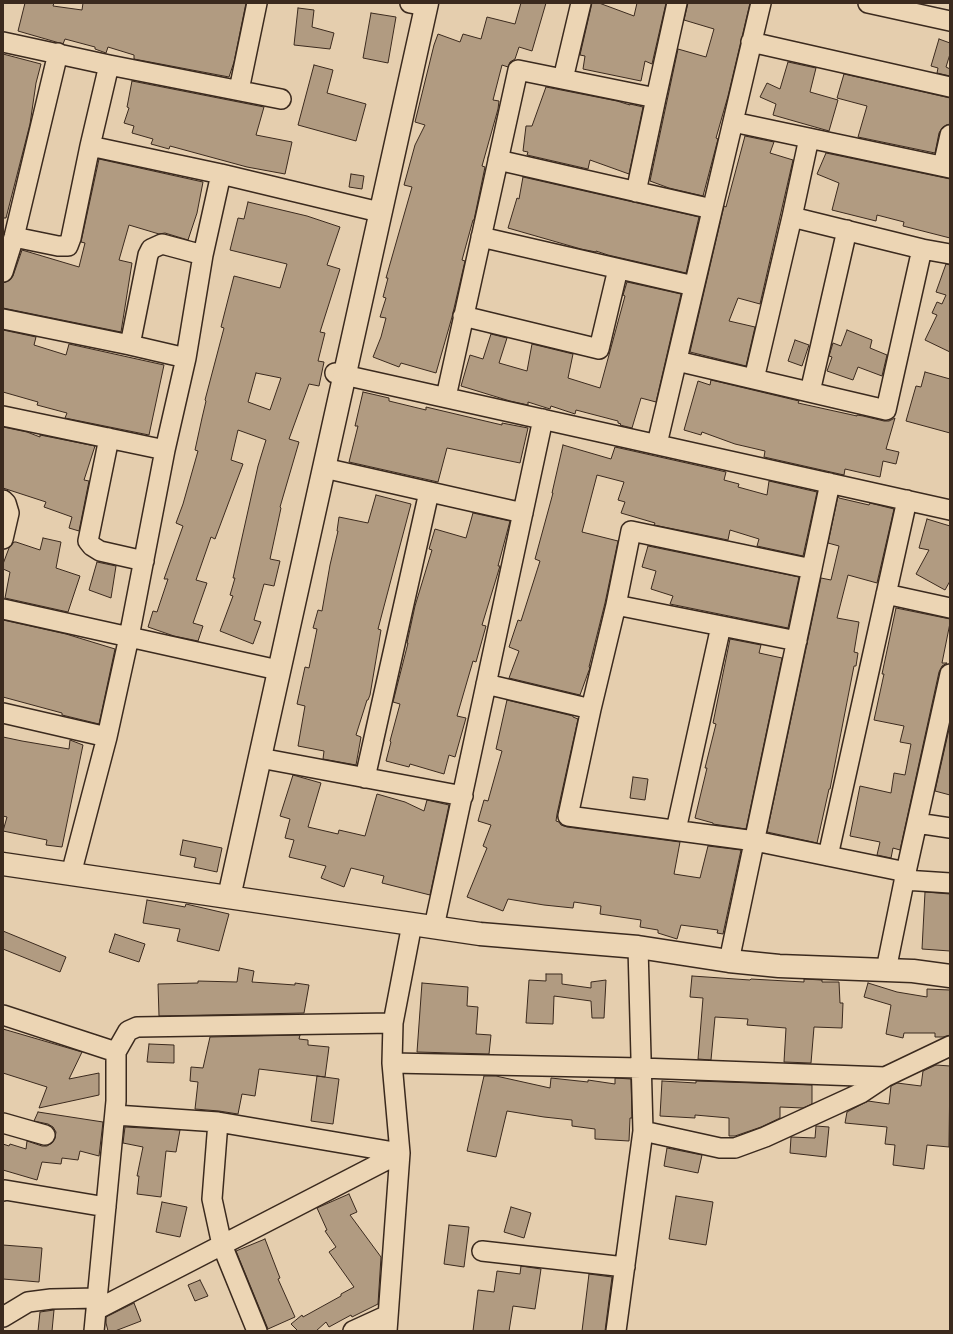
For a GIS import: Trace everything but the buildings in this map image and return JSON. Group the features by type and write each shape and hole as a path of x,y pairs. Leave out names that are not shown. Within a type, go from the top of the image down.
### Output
{"street":[{"path":"239,90 257,3"},
{"path":"563,79 580,3"},
{"path":"636,192 677,3"},
{"path":"657,444 760,3"},
{"path":"872,3 950,21"},
{"path":"223,896 260,758 324,468 371,210 419,4"},
{"path":"223,896 269,668 340,374 419,4"},
{"path":"3,42 109,65 281,99"},
{"path":"751,42 950,87"},
{"path":"3,272 14,237 58,53"},
{"path":"14,237 58,246 68,246 109,65"},
{"path":"446,397 518,70 656,98"},
{"path":"733,122 947,167 950,135"},
{"path":"754,379 809,138"},
{"path":"90,146 221,174 371,210"},
{"path":"498,160 712,209"},
{"path":"71,874 107,737 129,637 165,450 186,358 203,255 221,174"},
{"path":"792,217 950,254"},
{"path":"810,392 847,230"},
{"path":"481,237 694,286"},
{"path":"130,345 148,255 151,249 162,244 203,255"},
{"path":"676,361 886,410 922,248"},
{"path":"463,316 600,349 618,268"},
{"path":"3,319 186,358"},
{"path":"340,374 950,510"},
{"path":"3,416 165,450"},
{"path":"434,927 543,419"},
{"path":"109,438 88,541 92,546 100,551 144,561"},
{"path":"324,468 523,513"},
{"path":"729,961 830,483"},
{"path":"365,778 429,492"},
{"path":"3,500 6,503 9,513 3,539"},
{"path":"828,856 907,500"},
{"path":"812,569 631,531 616,605 591,709 568,816 754,841 828,856 905,876 950,883"},
{"path":"886,594 950,608"},
{"path":"616,605 797,641"},
{"path":"3,609 269,668"},
{"path":"676,830 721,626"},
{"path":"886,970 905,876 950,674"},
{"path":"486,684 591,709"},
{"path":"3,713 107,737"},
{"path":"260,758 462,796"},
{"path":"917,823 950,828"},
{"path":"3,864 480,934 638,947 729,961 779,966 913,971 950,976"},
{"path":"353,1331 387,1323 400,1154 392,1063 393,1023 412,924"},
{"path":"616,1331 643,1131 638,947"},
{"path":"3,1014 116,1052"},
{"path":"94,1331 115,1115 116,1052 128,1031 137,1027 393,1023"},
{"path":"643,1131 720,1148 735,1148 765,1137 861,1093 885,1077 950,1046"},
{"path":"392,1063 641,1068 885,1077"},
{"path":"115,1115 218,1122 400,1154"},
{"path":"218,1122 212,1199 222,1245 257,1331"},
{"path":"3,1124 45,1135"},
{"path":"3,1317 28,1302 51,1299 96,1304 222,1245 400,1154"},
{"path":"3,1191 5,1190 106,1207"},
{"path":"482,1251 625,1267"}]}
